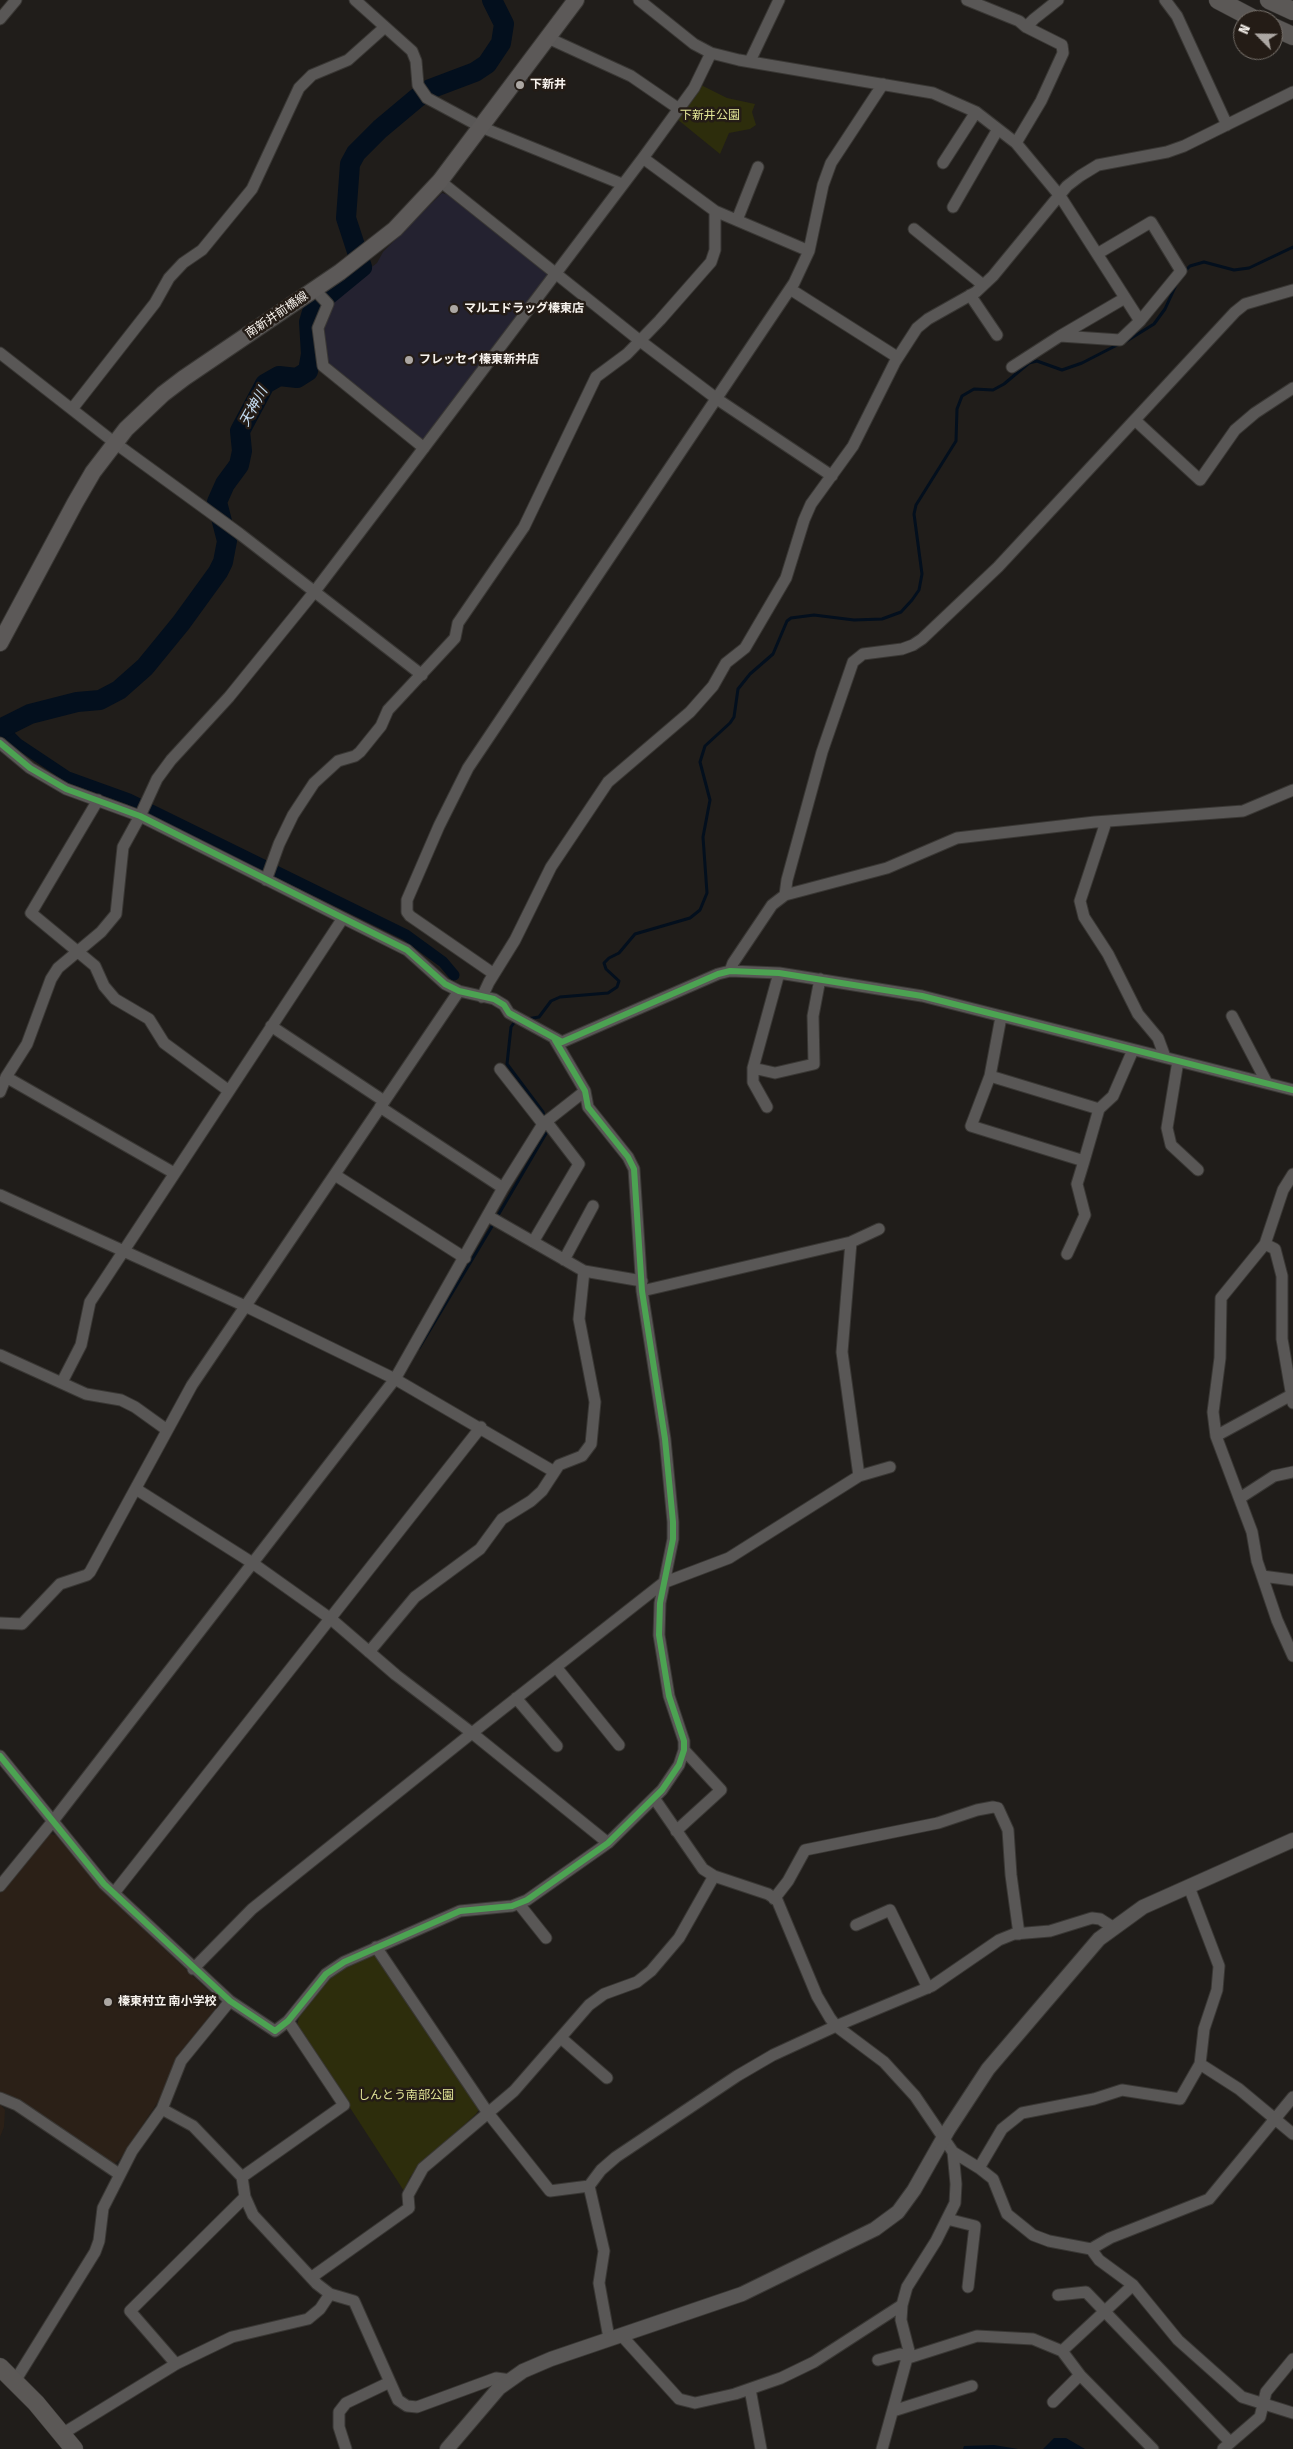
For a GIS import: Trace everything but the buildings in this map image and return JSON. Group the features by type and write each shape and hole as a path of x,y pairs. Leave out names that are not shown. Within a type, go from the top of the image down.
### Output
{"main road":[{"name":"南新井前橋線","path":"0,643 75,503 114,442 143,411 163,394 380,242 440,181 576,0"},
{"path":"1218,0 1237,10"},
{"path":"1269,0 1293,11"},
{"path":"0,2366 74,2449"}],"street":[{"path":"0,19 16,0"},
{"path":"355,0 412,51 416,61 418,85 428,98 481,128 622,184"},
{"path":"639,0 694,44 711,53 934,93 976,112 1016,143 1060,196 1140,321"},
{"path":"750,61 779,0"},
{"path":"967,0 1019,21 1026,27 1062,44 1063,53 1041,101 1016,143"},
{"path":"1026,27 1034,18 1058,0"},
{"path":"1165,0 1177,16 1227,125"},
{"path":"72,409 155,303 170,278 183,263 202,250 252,189 299,88 312,75 348,60 385,27"},
{"path":"548,38 631,76 679,109"},
{"path":"0,1092 6,1077 27,1044 51,979 58,968 100,932 116,914 120,856 157,779 171,760 229,697 315,591 643,158 694,88 711,53"},
{"path":"494,974 410,916 407,912 407,900 439,826 468,768 718,399 790,289 809,251 822,185 831,163 883,84"},
{"path":"482,997 515,940 551,866 608,782 690,712 713,686 726,663 745,648 786,578 804,520 811,504 852,446 905,344 923,324 983,285 1060,196 1080,176 1098,165 1167,152 1293,92"},
{"path":"943,163 976,112"},
{"path":"953,207 998,129"},
{"path":"643,158 715,211 809,251"},
{"path":"737,220 758,167"},
{"path":"440,181 639,340 718,399 832,476"},
{"path":"266,880 279,844 293,814 314,783 338,762 355,756 360,752 380,726 388,710 455,638 458,623 524,527 596,377 627,354 711,262 714,250 715,211"},
{"path":"1060,336 1120,340 1140,321 1181,271 1150,222 1097,254"},
{"path":"914,229 983,285"},
{"path":"314,289 328,304 318,328 323,366 424,448"},
{"path":"790,289 897,357"},
{"path":"785,894 786,880 822,752 853,662 863,654 902,649 914,645 922,639 998,567 1236,312 1245,304 1293,290"},
{"path":"970,295 997,336"},
{"path":"1012,367 1125,298"},
{"path":"0,353 114,442 315,591 422,675"},
{"path":"1136,420 1200,480 1235,430 1255,413 1293,388"},
{"path":"0,743 45,778 66,789 140,816 407,950 445,984 459,991 494,999 504,1005 509,1013 554,1040 562,1042 718,974 730,971 779,973 922,996 1293,1090"},
{"path":"730,971 772,904 785,894 887,868 956,838 1106,822 1243,812 1293,790"},
{"path":"98,800 31,913 95,966 104,986 115,999 149,1019 164,1043 229,1091"},
{"path":"1106,822 1080,901 1084,918 1108,954 1138,1014 1158,1038 1165,1057"},
{"path":"62,1382 81,1345 90,1302 343,918"},
{"path":"767,1107 753,1082 753,1068 779,973"},
{"path":"753,1068 775,1073 814,1064 813,1016 820,980"},
{"path":"0,1622 22,1624 60,1584 87,1575 90,1572 192,1385 459,991"},
{"path":"1232,1016 1267,1083"},
{"path":"1001,1017 990,1076 971,1126 1084,1161"},
{"path":"271,1026 503,1188"},
{"path":"554,1040 585,1091 588,1107 628,1157 634,1169 642,1286 664,1439 673,1522 673,1540 663,1583 659,1635 661,1658 684,1750 721,1790 676,1831"},
{"path":"1067,1254 1086,1215 1077,1184 1099,1109 1113,1096 1133,1050"},
{"path":"1178,1061 1168,1128 1171,1145 1198,1170"},
{"path":"500,1069 579,1164 533,1242"},
{"path":"990,1076 1099,1109"},
{"path":"6,1077 174,1173"},
{"path":"0,1886 53,1821 394,1379 465,1258 503,1188 545,1123 585,1091"},
{"path":"1293,1174 1283,1190 1265,1244 1222,1298 1220,1358 1213,1412 1216,1436 1252,1532 1257,1561 1277,1620 1293,1656"},
{"path":"335,1175 465,1258"},
{"path":"0,1195 245,1306 394,1379 481,1427 553,1471"},
{"path":"564,1260 593,1206"},
{"path":"488,1216 584,1271 642,1286 851,1242 878,1229"},
{"path":"851,1242 842,1352 859,1476"},
{"path":"1216,1436 1292,1398 1282,1339 1287,1276 1275,1249 1265,1244"},
{"path":"369,1652 415,1597 480,1549 502,1519 531,1502 542,1491 553,1471 559,1465 582,1456 591,1444 595,1402 579,1319 584,1271"},
{"path":"0,1355 86,1394 121,1400 135,1407 167,1430"},
{"path":"114,1894 481,1427"},
{"path":"193,1969 252,1909 472,1732 663,1583 728,1558 859,1476 890,1467"},
{"path":"1240,1498 1274,1476 1293,1472"},
{"path":"136,1489 251,1562 331,1619 396,1675 472,1732 608,1843"},
{"path":"1262,1576 1293,1580"},
{"path":"556,1667 619,1745"},
{"path":"516,1698 557,1746"},
{"path":"0,1756 114,1894 193,1969 230,2001 275,2031 288,2021 326,1974 344,1962 460,1911 519,1904 608,1843 662,1790 678,1765 684,1750"},
{"path":"654,1798 698,1864 714,1876 774,1899 783,1911 817,1996 836,2026 884,2062 915,2096 953,2152 979,2168 993,2180 1008,2214 1033,2235 1049,2242 1091,2249 1110,2238 1210,2198 1293,2097"},
{"path":"774,1899 788,1881 804,1850 938,1823 977,1810 993,1807 998,1808 1008,1830 1011,1875 1019,1934"},
{"path":"447,2449 499,2388 523,2371 551,2358 764,2285 875,2229 898,2212 914,2190 943,2139 988,2069 1099,1939 1143,1907 1293,1840"},
{"path":"312,2277 409,2208 408,2194 423,2168 514,2091 590,2006 604,1994 637,1982 651,1971 680,1938 714,1876"},
{"path":"979,2168 1002,2129 1022,2114 1122,2090 1180,2099 1200,2064 1204,2029 1217,1990 1219,1966 1190,1887"},
{"path":"519,1904 546,1938"},
{"path":"856,1925 890,1910 928,1988"},
{"path":"376,1947 488,2113 550,2191 589,2186 616,2157 737,2076 773,2055 836,2026 928,1988 999,1940 1019,1934 1050,1931 1092,1918 1114,1928"},
{"path":"15,2381 95,2252 100,2241 103,2208 132,2151 162,2109 181,2061 230,2001"},
{"path":"242,2176 344,2105 288,2021"},
{"path":"561,2038 607,2078"},
{"path":"1200,2064 1239,2089 1293,2134"},
{"path":"0,2098 17,2105 119,2174"},
{"path":"162,2109 193,2126 242,2176 245,2197 253,2215 317,2284 330,2294 354,2301 398,2400 407,2406 417,2407 496,2378 511,2380"},
{"path":"882,2449 909,2351 900,2320 902,2305 907,2287 955,2203 956,2184 953,2152"},
{"path":"589,2186 604,2251 599,2283 615,2337 679,2399 695,2403 750,2389 782,2378 814,2362 902,2305"},
{"path":"176,2364 130,2311 245,2197"},
{"path":"947,2219 975,2226 968,2287"},
{"path":"1091,2249 1099,2260 1133,2285 1178,2340 1242,2397 1293,2413"},
{"path":"1062,2351 1133,2285"},
{"path":"1058,2295 1086,2292 1227,2446 1260,2417 1266,2392 1293,2359"},
{"path":"62,2434 176,2364 232,2338 308,2319 320,2309 330,2294"},
{"path":"878,2360 900,2354 908,2358 977,2336 1033,2339 1062,2351 1080,2375 1153,2449"},
{"path":"1053,2402 1080,2375"},
{"path":"346,2449 339,2427 339,2412 346,2402 390,2382"},
{"path":"893,2411 972,2386"},
{"path":"750,2389 761,2449"}],"shaded area":[{"path":"442,193 448,195 549,274 428,439 421,441 328,367 322,324 328,300 377,263 383,252"},
{"name":"榛東村立 南小学校","path":"50,1834 56,1835 104,1892 215,1997 217,2007 177,2056 159,2100 120,2159 112,2166 17,2099 0,2092 0,1893"},
{"path":"0,2104 5,2110 4,2127 0,2137"}],"green space":[{"name":"下新井公園","path":"701,85 727,98 755,104 752,112 756,125 750,129 729,133 720,154 677,119"},
{"name":"しんとう南部公園","path":"376,1954 480,2108 476,2114 421,2164 410,2177 404,2191 297,2026 300,2013 336,1971"}],"water":[{"path":"1054,2438 1066,2438 1085,2449 1043,2449"},
{"path":"994,2445 1018,2449 963,2449 964,2446"}],"waterway":[{"name":"天神川","path":"0,729 30,714 77,702 100,700 119,690 145,667 181,623 218,572 223,562 227,541 217,502 225,484 239,465 242,451 240,431 265,384 279,376 297,378 308,371 311,354 309,322 312,312 317,304 362,267 346,218 350,164 356,153 380,129 417,98 430,89 475,72 487,64 501,43 504,24 492,0"},
{"path":"1184,272 1190,266 1204,262 1234,270 1249,268 1293,247"},
{"path":"1125,342 1154,324 1165,309 1176,285"},
{"path":"527,1019 539,1017 551,1001 560,997 608,993 617,987 619,981 606,969 604,963 619,953 635,934 690,918 700,910 707,893 703,837 710,800 700,762 705,746 730,723 734,717 738,689 750,674 773,654 787,621 791,618 814,615 854,620 882,619 901,612 912,600 919,590 922,574 914,514 916,505 956,441 957,409 962,396 974,389 993,390 1004,384 1029,363 1037,361 1062,370 1082,363 1119,344"},
{"path":"0,726 17,743 68,777 129,799 406,935 443,962 454,975"},
{"path":"516,1020 511,1027 507,1064 543,1112 545,1119"},
{"path":"497,1217 548,1130"},
{"path":"419,1348 494,1223"}],"cycle path":[{"path":"0,743 30,768 66,789 140,816 407,950 445,984 459,991 494,999 504,1005 509,1013 562,1042 718,974 730,971 779,973 922,996 1293,1090"},
{"path":"0,1756 104,1884 230,2001 275,2031 288,2021 326,1974 344,1962 460,1911 512,1906 527,1900 608,1843 662,1790 679,1765 684,1750 684,1741 669,1696 659,1635 660,1603 673,1539 673,1522 665,1439 642,1291 634,1169 628,1157 588,1107 585,1091 555,1040"}],"place":[{"name":"下新井","path":"520,85"},
{"name":"マルエドラッグ榛東店","path":"454,309"},
{"name":"フレッセイ榛東新井店","path":"409,360"},
{"name":"榛東村立 南小学校","path":"108,2002"}]}
